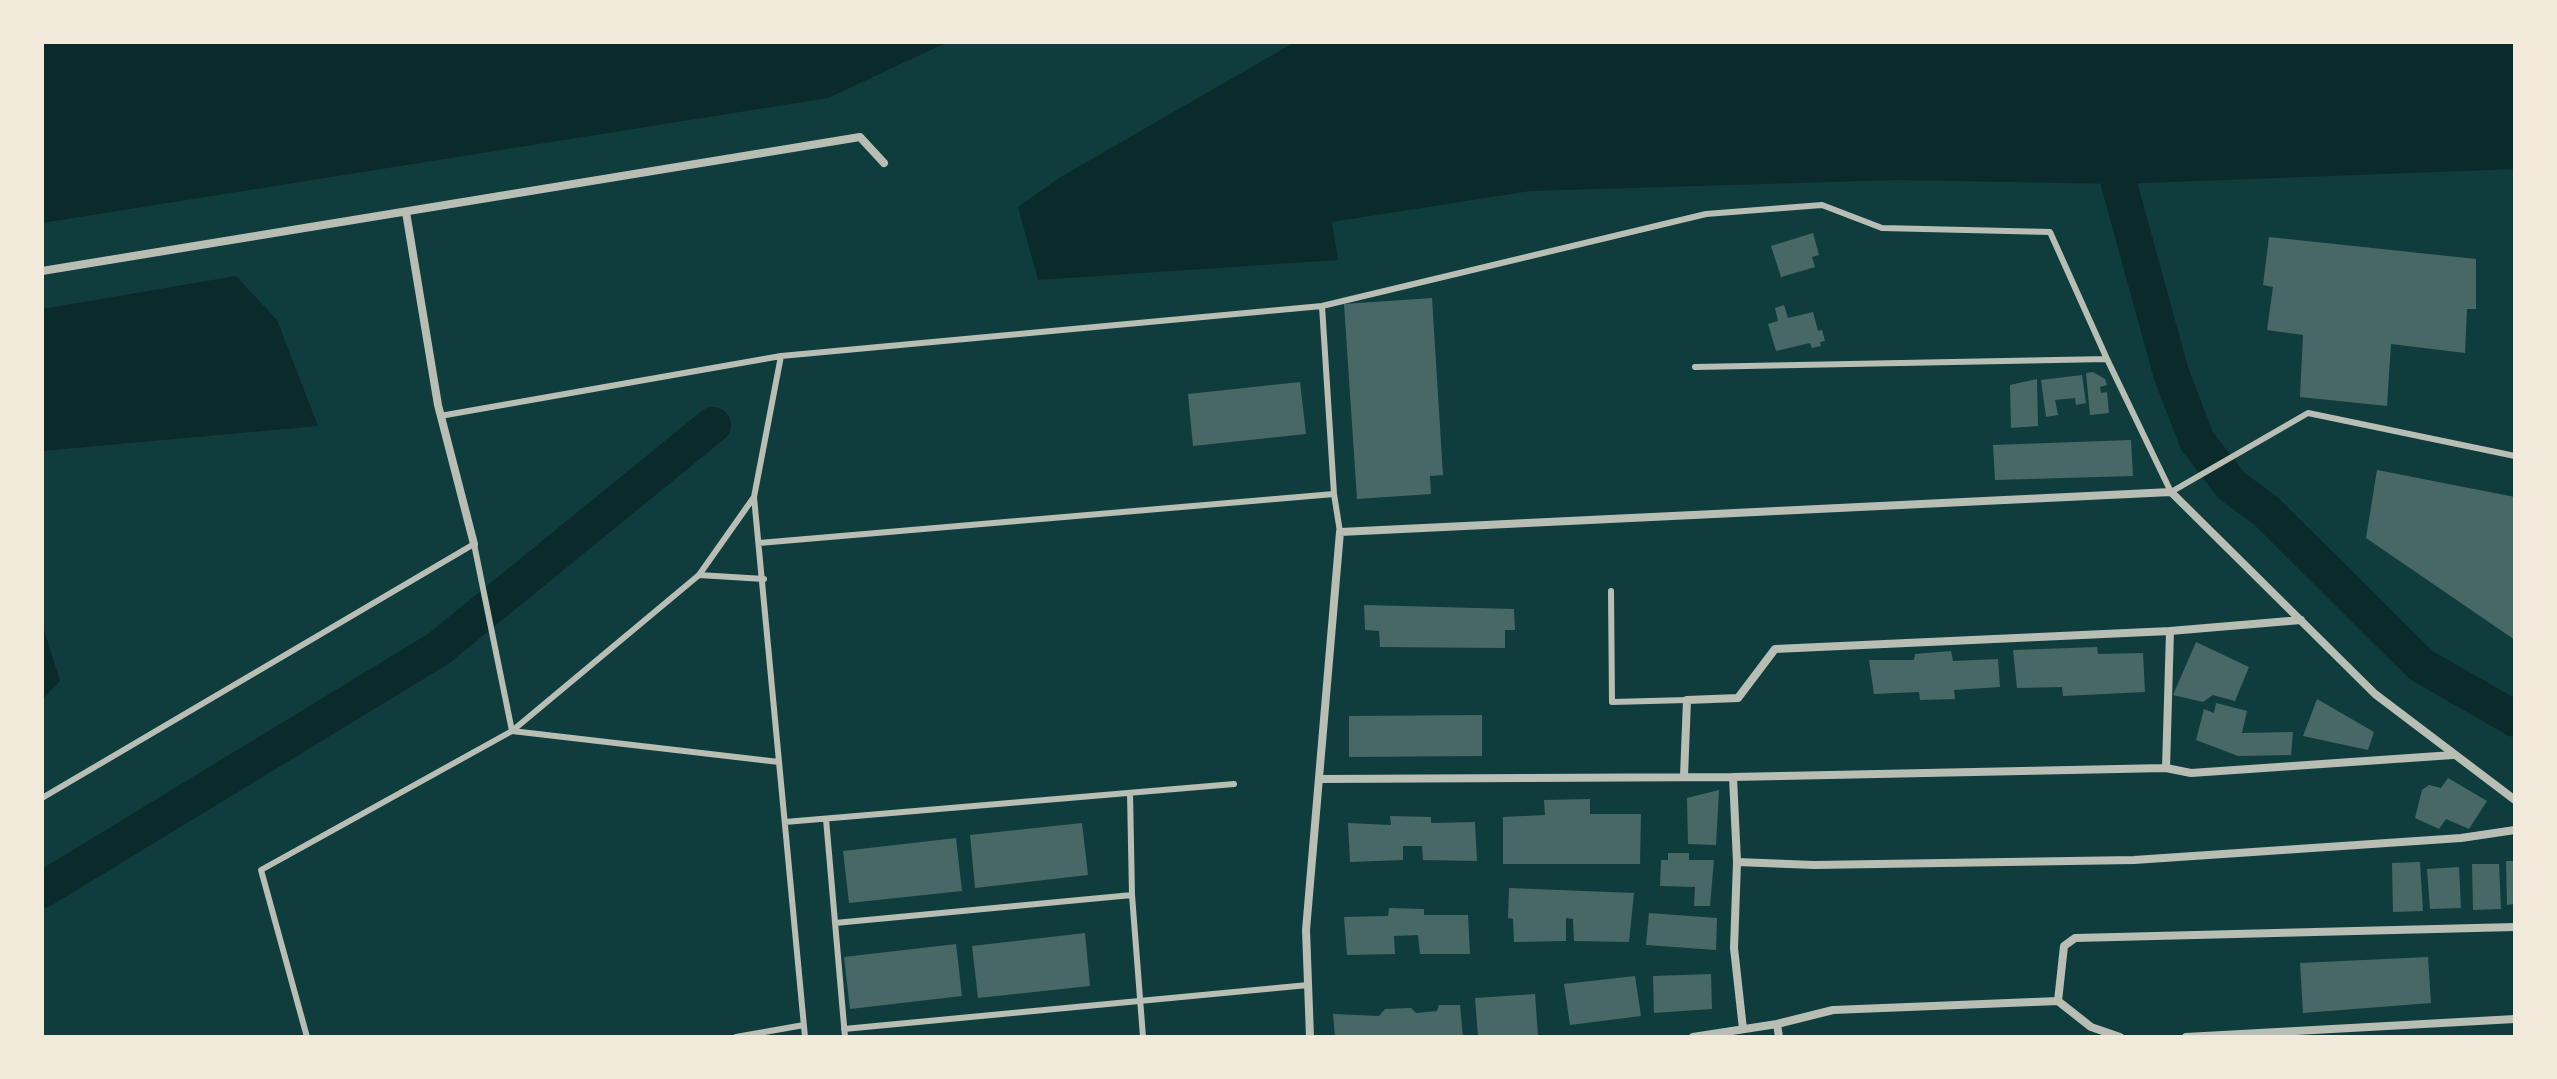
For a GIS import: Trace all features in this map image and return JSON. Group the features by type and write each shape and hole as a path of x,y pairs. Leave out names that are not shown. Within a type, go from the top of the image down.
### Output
{"street":[{"path":"42,271 860,137 884,163"},
{"path":"406,212 440,416 474,544"},
{"path":"1310,1037 1306,930 1340,532 1717,511 2171,492 2375,694 2515,800"},
{"path":"1684,776 1687,700 1738,698 1775,649 2170,631 2301,620"},
{"path":"2166,768 2170,631"},
{"path":"1319,779 1733,777 2166,768 2191,773 2453,755"},
{"path":"1733,777 1737,862 1734,948 1743,1029"},
{"path":"1737,862 1814,865 2134,860 2461,838 2515,830"},
{"path":"2058,1001 2064,946 2075,938 2515,927"},
{"path":"1693,1037 1777,1024 1833,1010 2058,1001 2091,1027 2120,1037"},
{"path":"2186,1037 2515,1019"},
{"path":"1777,1024 1779,1037"}],"lane":[{"path":"440,416 781,356 1322,306 1706,214 1822,205 1882,228 2050,232 2171,492 2199,480 2308,413 2515,456"},
{"path":"1322,306 1334,494 1340,532"},
{"path":"781,356 754,497 805,1037"},
{"path":"1695,367 2107,359"},
{"path":"759,543 1334,494"},
{"path":"307,1037 261,870 512,731 699,575 754,497"},
{"path":"42,798 474,544 512,731"},
{"path":"699,575 764,579"},
{"path":"1611,591 1612,702 1687,700"},
{"path":"512,731 779,762"},
{"path":"785,822 1234,784"},
{"path":"1130,793 1132,895 1143,1037"},
{"path":"826,819 844,1033 1308,985"},
{"path":"835,923 1132,895"},
{"path":"736,1037 804,1025"}],"water":[{"path":"42,42 948,42 828,98 42,223"},
{"path":"1295,42 2515,42 2515,169 2119,184 1898,180 1530,191 1332,222 1338,260 1038,280 1018,207 1059,178"},
{"path":"236,276 277,320 318,426 42,451 42,309"},
{"path":"42,623 60,681 42,700"}],"building":[{"path":"1813,233 1819,255 1812,257 1815,267 1781,277 1771,246"},
{"path":"2269,237 2476,259 2476,309 2467,309 2465,353 2391,344 2387,406 2300,397 2303,335 2267,330 2273,287 2263,285"},
{"path":"1432,298 1443,475 1430,476 1431,494 1357,499 1344,304"},
{"path":"1784,305 1788,318 1813,312 1818,331 1822,330 1825,341 1820,342 1821,346 1812,348 1810,343 1776,351 1768,324 1778,321 1775,308"},
{"path":"2093,372 2105,379 2107,385 2100,387 2101,393 2107,392 2109,413 2090,415 2086,373"},
{"path":"2082,375 2086,403 2076,405 2075,398 2055,400 2058,415 2046,417 2041,380"},
{"path":"2037,379 2038,426 2011,428 2010,385"},
{"path":"1300,382 1306,434 1193,446 1188,394"},
{"path":"2131,440 2133,476 1995,480 1993,445"},
{"path":"2377,470 2515,497 2515,640 2366,538"},
{"path":"1364,605 1514,609 1515,630 1505,630 1505,648 1380,647 1379,631 1365,630"},
{"path":"2196,642 2249,667 2235,701 2213,695 2203,702 2173,695"},
{"path":"2097,647 2098,654 2143,653 2145,692 2063,696 2062,687 2017,688 2013,650"},
{"path":"1951,651 1953,661 1998,659 2000,687 1954,690 1955,699 1920,700 1919,692 1874,694 1869,660 1914,660 1915,654"},
{"path":"2317,699 2374,732 2368,750 2303,736"},
{"path":"2216,703 2247,711 2242,733 2293,732 2291,755 2238,756 2196,740 2204,709 2214,713"},
{"path":"1482,715 1482,756 1349,757 1349,716"},
{"path":"2448,778 2487,801 2469,829 2446,819 2439,829 2415,818 2422,790 2429,785 2441,788"},
{"path":"1719,790 1716,845 1688,844 1687,798"},
{"path":"1590,799 1590,814 1641,814 1640,864 1503,864 1503,817 1545,815 1544,800"},
{"path":"1390,816 1431,817 1431,823 1475,822 1477,861 1423,860 1422,846 1403,846 1403,860 1350,862 1348,823 1391,825"},
{"path":"1082,823 1088,875 975,888 970,835"},
{"path":"956,838 962,891 849,903 843,851"},
{"path":"1668,853 1689,853 1689,860 1714,860 1710,906 1694,906 1695,887 1660,886 1661,860 1668,860"},
{"path":"2506,861 2515,861 2515,904 2507,905"},
{"path":"2420,862 2423,911 2393,912 2392,863"},
{"path":"2472,864 2499,864 2501,909 2473,910"},
{"path":"2459,867 2461,908 2430,909 2427,869"},
{"path":"1509,888 1634,893 1629,942 1574,941 1573,919 1566,918 1566,941 1514,942 1513,919 1508,918"},
{"path":"1389,908 1424,909 1424,915 1468,915 1470,954 1420,954 1418,935 1394,936 1395,954 1347,955 1344,917 1388,916"},
{"path":"1649,913 1717,918 1716,950 1646,945"},
{"path":"1085,933 1090,986 978,998 972,946"},
{"path":"956,944 962,996 850,1009 844,957"},
{"path":"2428,957 2431,1003 2303,1013 2300,963"},
{"path":"1711,974 1712,1009 1654,1013 1653,976"},
{"path":"1635,976 1641,1016 1570,1025 1564,984"},
{"path":"1535,994 1538,1036 1478,1037 1475,998"},
{"path":"1439,1005 1460,1005 1463,1037 1335,1037 1333,1014 1379,1016 1385,1009 1411,1008 1416,1013 1437,1011"}],"waterway":[{"path":"2119,184 2171,373 2197,441 2232,486 2266,511 2421,665 2515,719"},
{"path":"42,890 438,649 713,425"}]}
